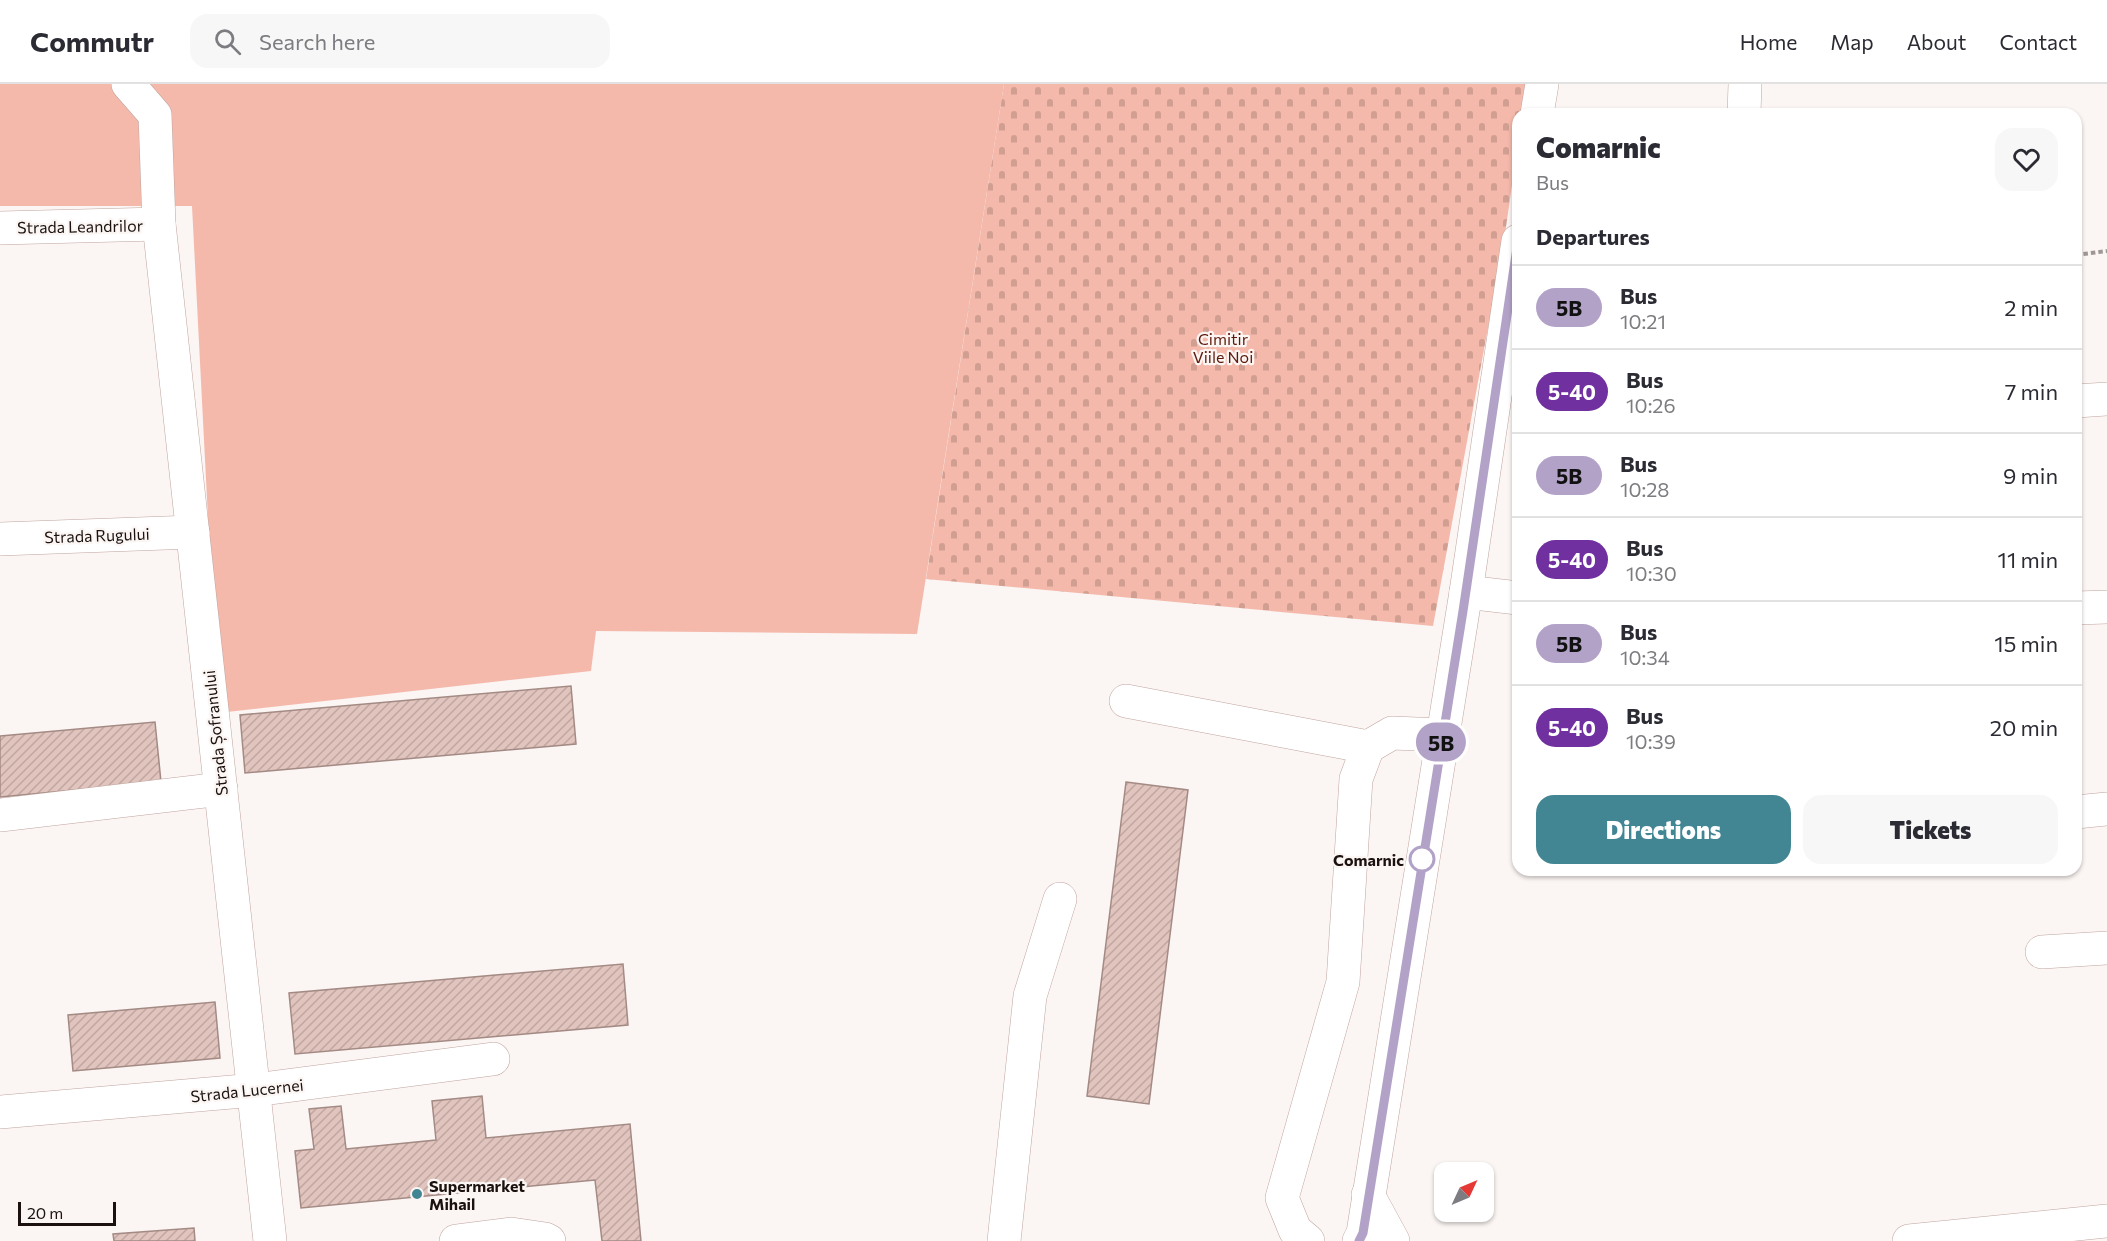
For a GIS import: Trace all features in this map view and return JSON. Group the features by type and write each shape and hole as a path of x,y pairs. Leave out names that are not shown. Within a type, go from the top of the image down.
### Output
{"street":[{"name":"Strada Șofranului","path":"128,84 155,115 159,224 270,1241"},
{"path":"1539,108 1542,84"},
{"path":"1744,108 1745,84"},
{"name":"Strada Leandrilor","path":"0,228 159,224"},
{"path":"1359,1241 1363,1233 1466,592 1507,391 1512,323"},
{"path":"2082,401 2107,399"},
{"name":"Strada Rugului","path":"0,539 193,532"},
{"path":"1466,592 1512,597"},
{"path":"2082,608 2107,607"},
{"path":"1126,701 1368,747"},
{"path":"1308,1241 1295,1230 1282,1198 1343,982 1356,779 1368,747 1392,733 1443,735"},
{"path":"0,814 221,789"},
{"path":"2082,811 2107,809"},
{"path":"1004,1241 1030,996 1060,899"},
{"path":"2042,952 2107,948"},
{"name":"Strada Lucernei","path":"0,1112 255,1090 493,1059"},
{"path":"1368,1195 1393,1241"},
{"path":"1909,1241 2027,1235 2107,1221"},
{"path":"456,1241 511,1234 549,1241"}],"path":[{"path":"2082,254 2107,251"}],"green space":[{"path":"0,84 1004,84 917,634 596,631 591,671 218,713 192,206 0,206"},
{"name":"Cimitir Viile Noi","path":"1004,84 1527,84 1523,108 1512,108 1512,185 1504,241 1433,626 926,579"}],"building":[{"path":"571,686 576,744 245,773 240,715"},
{"path":"155,722 161,782 0,797 0,736"},
{"path":"1126,782 1188,790 1149,1104 1087,1096"},
{"path":"623,964 628,1025 295,1054 289,993"},
{"path":"215,1002 220,1058 73,1071 68,1015"},
{"path":"482,1096 486,1138 630,1124 641,1241 602,1241 595,1180 301,1208 295,1151 314,1149 309,1109 341,1106 346,1149 436,1140 432,1101"},
{"path":"194,1228 195,1241 114,1241 113,1234"}],"bus line":[{"name":"5B","path":"1359,1241 1363,1233 1457,649 1512,281"}],"place":[{"name":"Comarnic","path":"1422,859"},
{"name":"Supermarket Mihail","path":"417,1194"}]}
